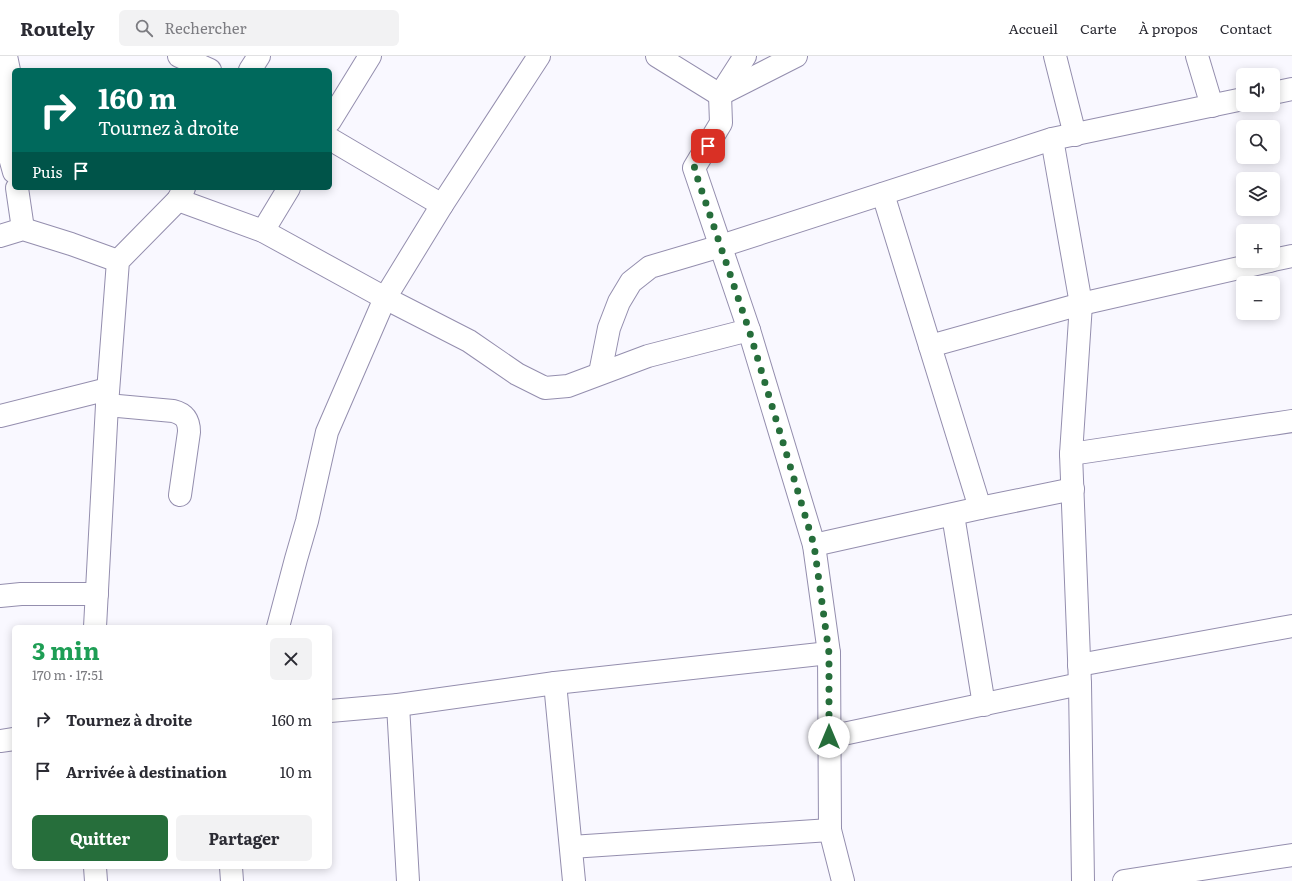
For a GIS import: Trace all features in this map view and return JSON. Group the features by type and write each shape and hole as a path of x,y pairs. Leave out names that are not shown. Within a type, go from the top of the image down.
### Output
{"street":[{"path":"6,56 11,80 4,144 12,166"},
{"path":"179,56 206,68"},
{"path":"251,68 259,56"},
{"path":"332,118 370,56"},
{"path":"279,625 307,521 327,432 385,298 442,204 539,56"},
{"path":"658,56 720,95"},
{"path":"745,56 720,95 721,124 694,168 749,330 814,545 829,653 830,830 843,881"},
{"path":"720,95 796,56"},
{"path":"1055,56 1075,135"},
{"path":"1197,56 1212,106"},
{"path":"1280,92 1292,89"},
{"path":"600,373 609,328 620,302 631,282 650,267 721,246 1052,139 1236,101"},
{"path":"1052,139 1081,304 1071,454 1080,674 1083,881"},
{"path":"332,140 442,204"},
{"path":"17,190 24,229"},
{"path":"263,231 288,190"},
{"path":"95,625 108,397 118,261 181,194 263,231 385,298 469,341 517,374 545,388 568,386 648,356 749,330"},
{"path":"883,194 980,508"},
{"path":"0,236 24,229 118,261"},
{"path":"1280,259 1292,256"},
{"path":"930,346 1081,304 1239,268"},
{"path":"0,416 108,397 180,413 186,418 189,424 180,495"},
{"path":"1071,454 1292,421"},
{"path":"814,545 1073,489"},
{"path":"953,515 984,705"},
{"path":"0,596 21,594 97,594"},
{"path":"829,737 984,705 1080,674 1292,626"},
{"path":"332,711 398,705 555,684 829,653"},
{"path":"555,684 574,881"},
{"path":"398,705 408,881"},
{"path":"0,741 12,739"},
{"path":"571,847 830,830"},
{"path":"1124,881 1292,855"},
{"path":"95,869 96,881"},
{"path":"231,869 232,881"}],"route":[{"path":"708,146 694,168 749,330 814,545 829,653 829,737"}]}
